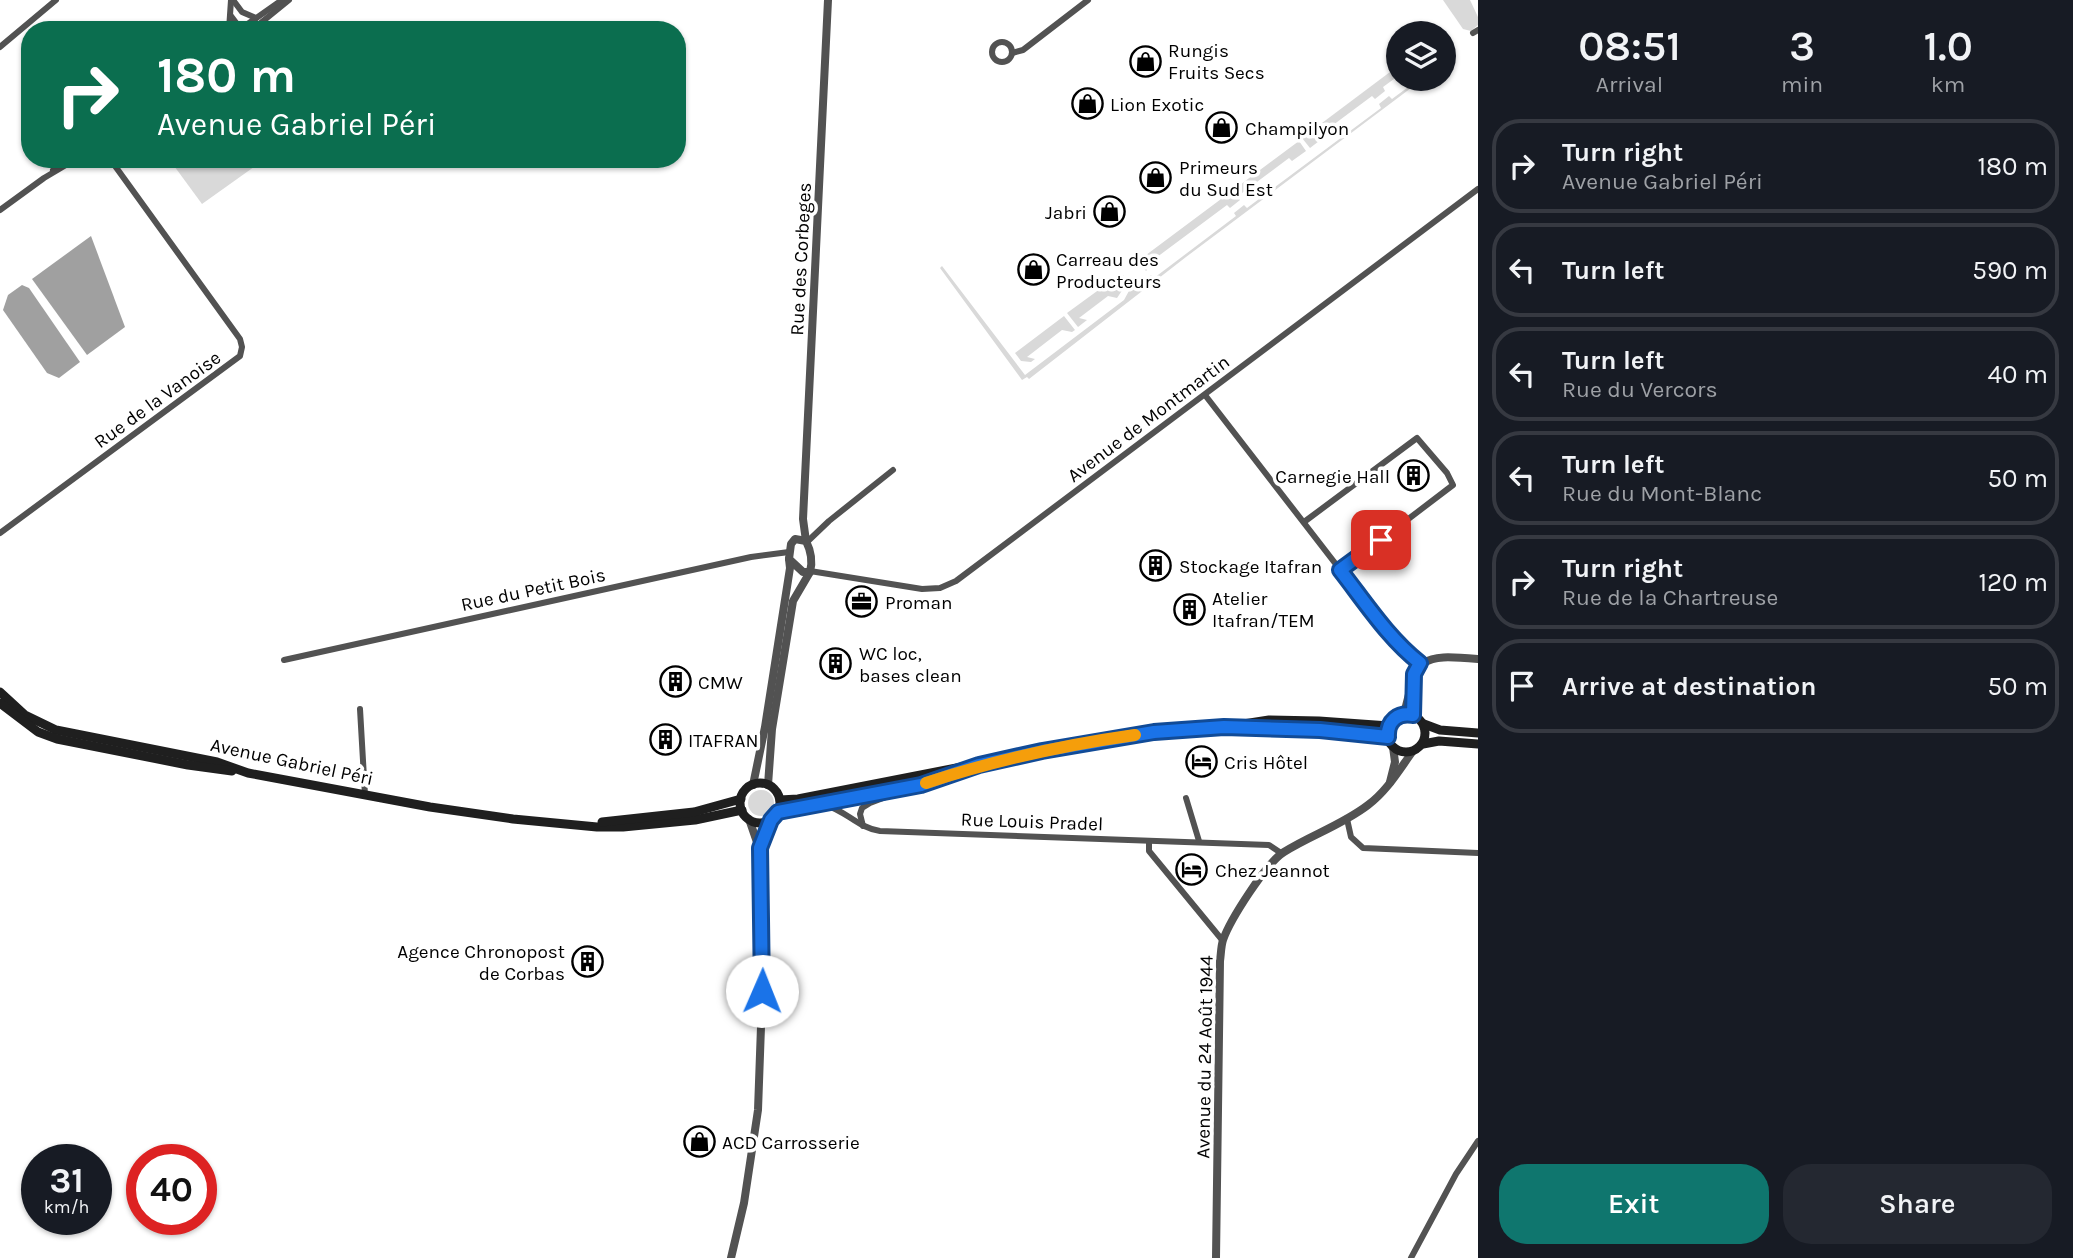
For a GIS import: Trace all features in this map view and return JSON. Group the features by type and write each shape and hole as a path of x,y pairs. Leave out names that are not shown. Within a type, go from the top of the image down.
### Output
{"main road":[{"name":"Avenue Gabriel Péri","path":"3,704 51,728 135,750 217,762 248,772 365,795 513,819 583,826 741,804"},
{"path":"1478,733 1440,730 1409,715 1395,718 1388,726 1388,737 1393,747 1400,751 1413,751 1423,744 1439,741 1478,744"},
{"path":"780,800 798,799 1154,732 1224,727 1269,720 1388,726"},
{"path":"1423,724 1426,734 1423,744"},
{"path":"1224,727 1320,730 1388,737"},
{"path":"778,812 921,785 979,765"},
{"path":"753,785 768,785 776,791 780,800 778,812 771,820 760,823 749,819 741,804 746,790 753,785"}],"street":[{"path":"31,21 56,0"},
{"path":"232,0 242,12 244,21"},
{"path":"230,21 232,0"},
{"path":"252,21 282,0"},
{"path":"265,20 289,0"},
{"name":"Rue des Corbeges","path":"810,572 811,557 803,519 828,0"},
{"path":"1012,52 1023,50 1088,0"},
{"path":"242,12 256,18"},
{"path":"231,16 235,21"},
{"path":"0,47 21,29"},
{"path":"44,178 55,168"},
{"path":"0,210 61,168"},
{"name":"Rue de la Vanoise","path":"0,533 240,356 240,340 116,168"},
{"name":"Avenue de Montmartin","path":"810,572 922,589 948,585 1478,189"},
{"path":"1205,395 1386,629 1405,651 1420,663"},
{"path":"1304,522 1417,438 1447,473 1453,485 1340,570"},
{"path":"795,539 806,542 828,521 893,470"},
{"name":"Rue des Corbeges","path":"753,785 790,568 789,555 803,519"},
{"path":"789,555 803,572 810,572"},
{"name":"Rue du Petit Bois","path":"284,660 751,557 789,555"},
{"path":"768,785 772,729 793,601 810,572"},
{"path":"1409,715 1414,674 1420,663 1440,656 1478,659"},
{"path":"360,709 365,795"},
{"path":"1390,782 1395,762 1393,747"},
{"path":"1223,941 1268,865 1281,853 1347,819 1369,804 1390,782 1413,751"},
{"path":"864,827 860,814 865,805 921,785"},
{"path":"1186,798 1199,842"},
{"name":"Rue Louis Pradel","path":"820,804 833,807 864,827 880,831 1269,845 1281,853"},
{"path":"731,1258 744,1203 758,1110 763,971 760,848 749,819"},
{"path":"1347,819 1351,837 1363,848 1478,853"},
{"path":"760,848 771,820"},
{"name":"Avenue du 24 Août 1944","path":"1149,841 1149,851 1223,941 1220,961 1216,1258"},
{"path":"1411,1258 1456,1174 1478,1140"}],"shaded area":[{"path":"1443,0 1470,0 1478,17 1478,25 1471,31 1463,29"},
{"path":"1386,75 1386,85 1383,87 1385,91 1375,99 1372,96 1321,134 1323,138 1310,148 1302,138"},
{"path":"1407,91 1029,379 1027,377 1022,380 940,268 942,266 1025,375 1124,300 1130,289 1123,275 1136,287 1151,275 1154,278 1236,216 1234,213 1244,205 1247,208 1381,108 1379,104 1389,96 1392,99"},
{"path":"1299,141 1306,151 1292,161 1289,158 1238,196 1240,200 1230,208 1227,205 1145,266 1146,271 1138,261"},
{"path":"176,168 252,168 202,204"},
{"path":"91,236 125,327 87,355 32,279"},
{"path":"1115,278 1123,289 1117,298 1108,296 1079,318 1087,320 1078,327 1067,313"},
{"path":"22,285 29,288 80,362 59,378 47,373 3,310 8,295"},
{"path":"1064,316 1075,330 1062,330 1027,357 1035,359 1031,362 1021,361 1015,353"},
{"path":"761,790 770,794 774,803 770,812 761,816 752,812 748,803 752,794"}],"slow traffic":[{"path":"926,783 979,765 1135,735"}],"place":[{"name":"Rungis Fruits Secs","path":"1145,61"},
{"name":"Lion Exotic","path":"1087,104"},
{"name":"Champilyon","path":"1222,128"},
{"name":"Primeurs du Sud Est","path":"1156,178"},
{"name":"Jabri","path":"1110,212"},
{"name":"Carreau des Producteurs","path":"1033,270"},
{"name":"Carnegie Hall","path":"1413,476"},
{"name":"Stockage Itafran","path":"1156,566"},
{"name":"Proman","path":"862,602"},
{"name":"Atelier Itafran/TEM","path":"1189,609"},
{"name":"WC loc, bases clean","path":"836,664"},
{"name":"CMW","path":"675,682"},
{"name":"ITAFRAN","path":"665,740"},
{"name":"Cris Hôtel","path":"1201,762"},
{"name":"Chez Jeannot","path":"1192,870"},
{"name":"Agence Chronopost de Corbas","path":"588,962"},
{"name":"ACD Carrosserie","path":"699,1142"}],"route":[{"path":"762,991 760,848 771,820 778,812 921,785 979,765 1042,751 1154,732 1224,727 1320,730 1388,737 1388,726 1395,718 1404,714 1413,715 1414,674 1420,663 1405,651 1386,629 1340,570 1381,540"}]}
